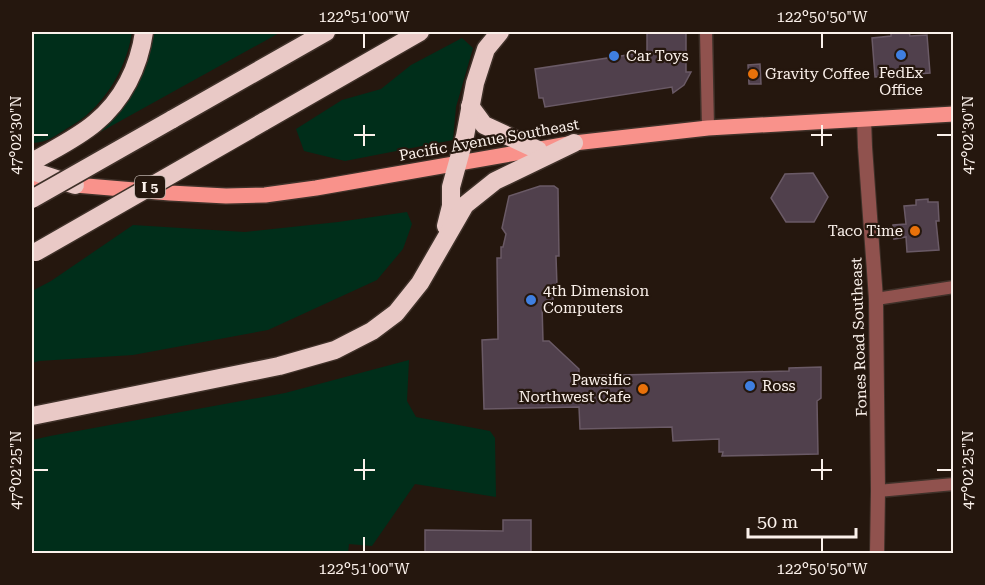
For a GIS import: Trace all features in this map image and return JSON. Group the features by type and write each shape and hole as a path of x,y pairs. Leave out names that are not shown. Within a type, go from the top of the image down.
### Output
{"highway":[{"path":"32,162 94,124 117,100 134,71 144,32"},
{"path":"32,199 326,32"},
{"name":"I 5","path":"34,253 420,32"},
{"path":"441,245 451,206 451,187 475,83 486,49 500,32"},
{"path":"470,106 484,125 538,150"},
{"path":"32,416 279,366 335,350 372,331 396,313 420,283 465,205 495,181 574,143"},
{"path":"32,171 75,185"}],"main road":[{"name":"Pacific Avenue Southeast","path":"32,180 226,196 265,195 574,143 708,128 954,114"}],"street":[{"path":"706,32 708,128"},
{"name":"Fones Road Southeast","path":"864,119 876,298 877,554"},
{"path":"876,298 954,287"},
{"path":"878,491 954,484"}],"green space":[{"path":"32,32 132,32 127,53 118,74 100,102 83,118 53,137 32,143"},
{"path":"152,32 281,32 77,145"},
{"path":"462,38 473,48 456,107 453,140 345,161 304,151 296,129 342,100 381,89 411,65"},
{"path":"407,212 412,224 403,249 377,280 268,330 133,355 32,363 32,291 51,281 133,225 245,232"},
{"path":"409,360 407,401 416,417 490,431 495,438 496,497 415,484 372,546 349,544 348,553 32,553 32,440 285,393"}],"building":[{"path":"647,32 686,32 686,72 691,72 684,85 673,93 672,87 545,107 543,98 539,98 535,69 647,52"},
{"name":"FedEx Office","path":"909,32 910,36 927,35 930,73 875,77 872,38 891,36 891,33"},
{"path":"760,64 761,84 749,84 748,65"},
{"path":"813,173 828,197 814,222 786,222 771,198 785,174"},
{"path":"540,186 554,186 558,189 557,286 553,290 553,305 542,305 543,341 549,341 579,369 579,376 789,371 789,368 821,367 821,398 817,401 818,454 722,456 723,452 719,452 719,439 673,441 672,427 580,429 579,407 484,409 482,340 498,339 497,258 501,258 501,247 503,247 506,234 502,228 509,196"},
{"name":"Taco Time","path":"928,199 928,202 938,202 939,221 936,221 939,250 907,252 906,237 894,239 893,225 906,224 904,206 916,205 916,200"},
{"path":"503,520 531,520 531,554 425,554 425,530 503,531"}],"place":[{"name":"FedEx Office","path":"901,55"},
{"name":"Car Toys","path":"614,56"},
{"name":"Gravity Coffee","path":"753,74"},
{"name":"Taco Time","path":"915,231"},
{"name":"4th Dimension Computers","path":"531,300"},
{"name":"Ross","path":"750,386"},
{"name":"Pawsific Northwest Cafe","path":"643,389"}]}
